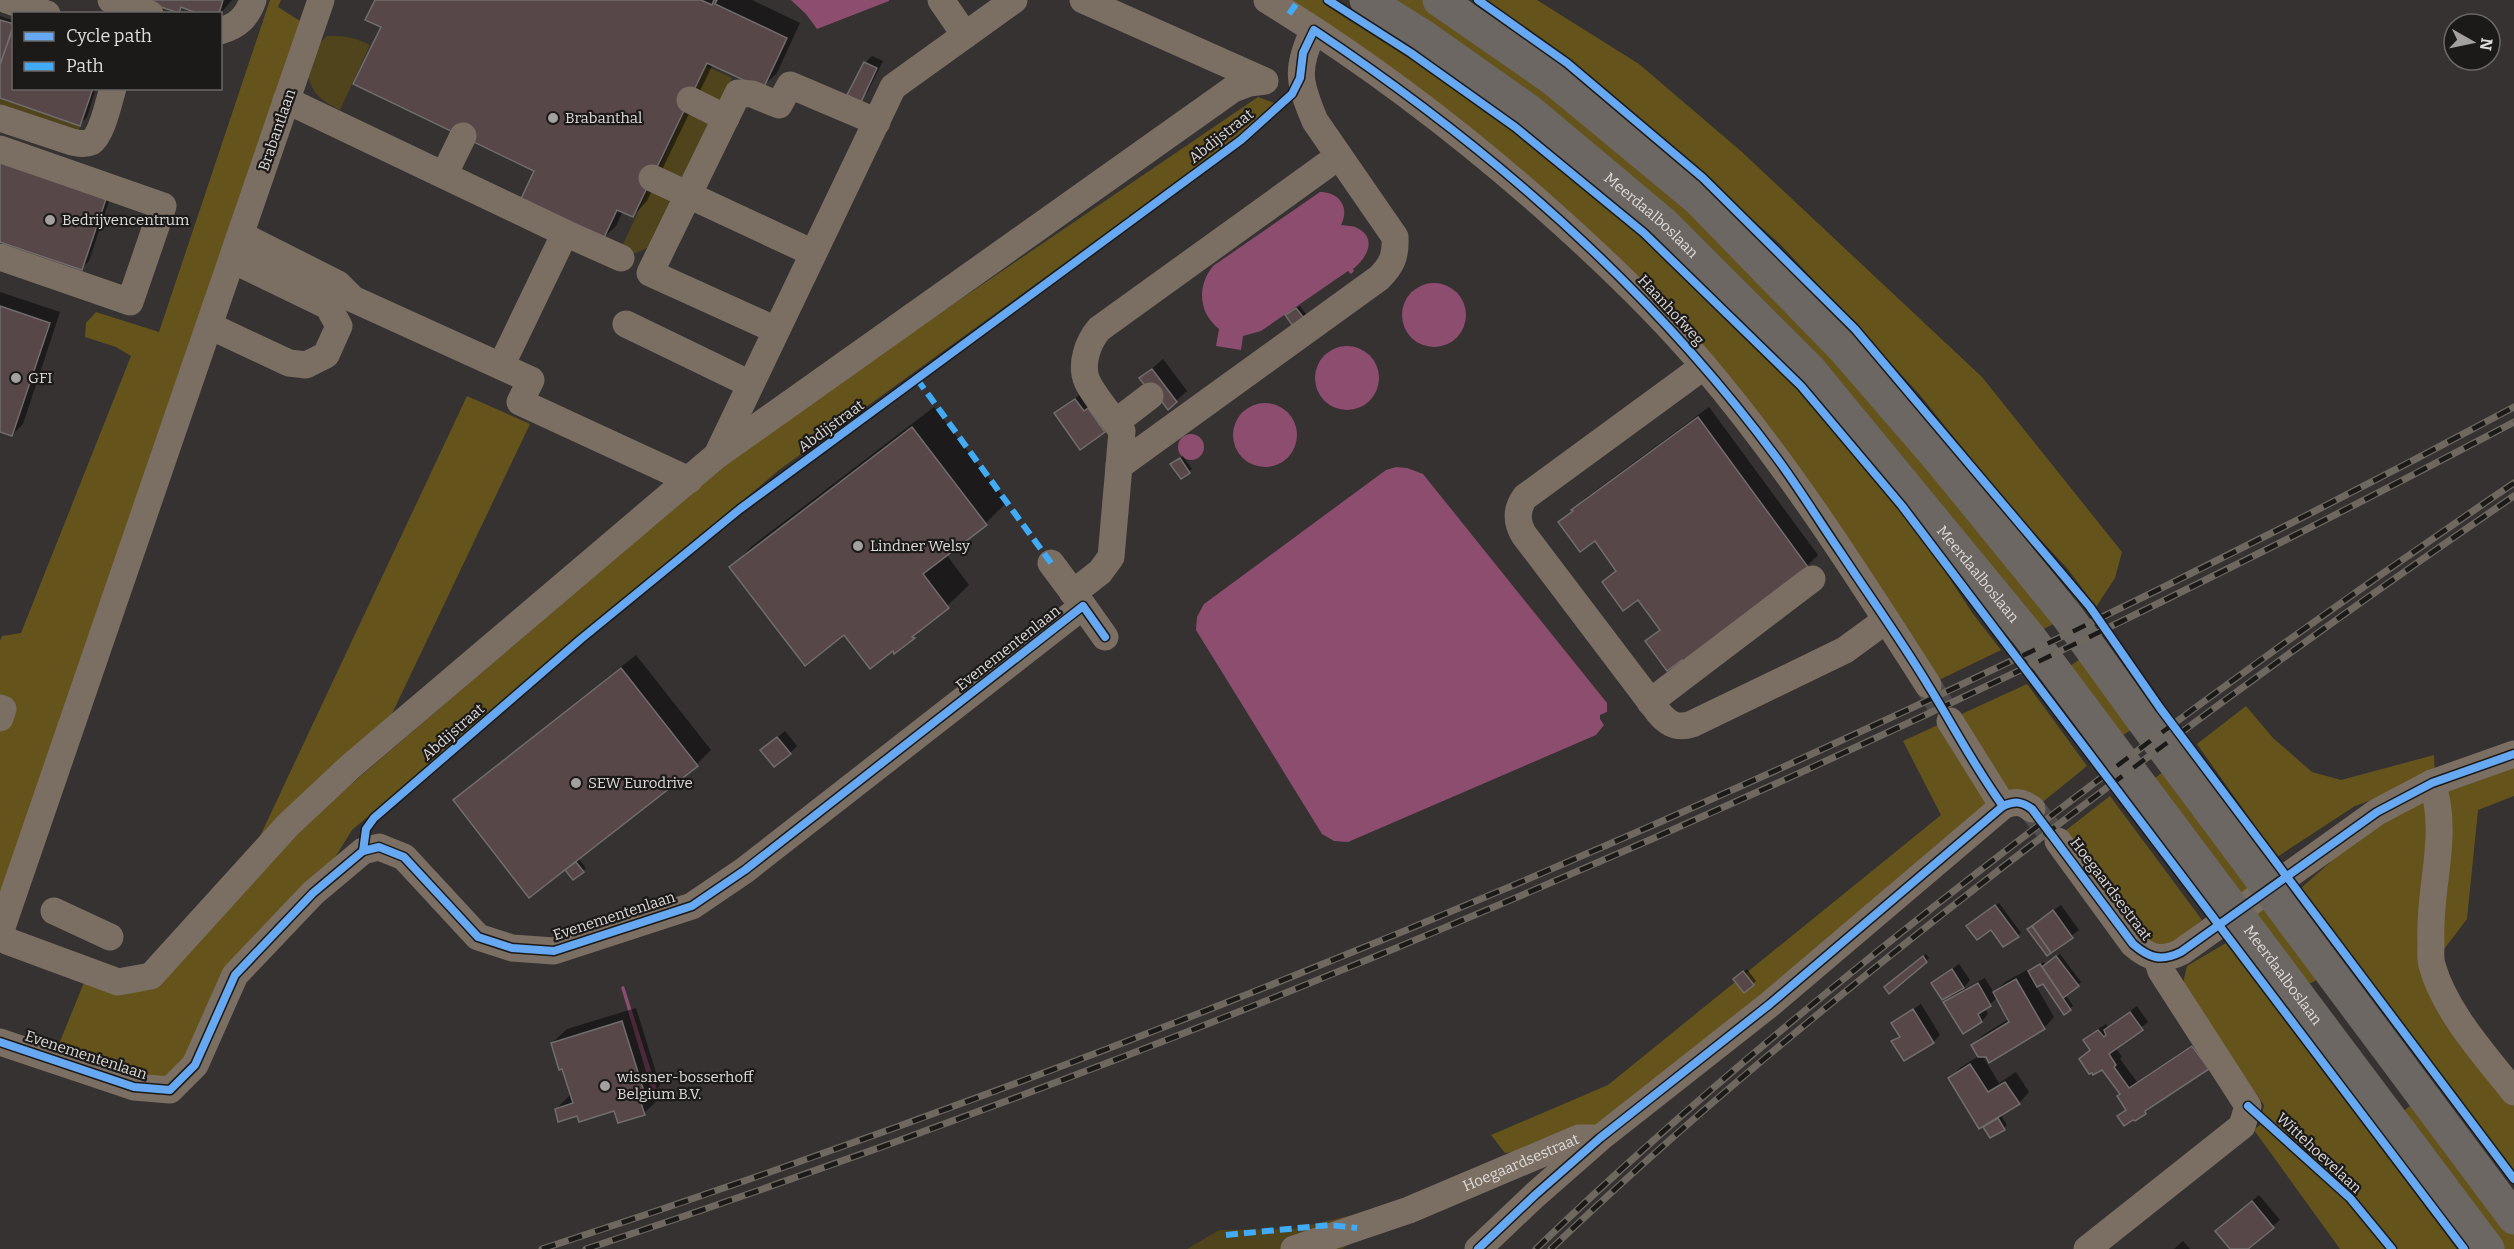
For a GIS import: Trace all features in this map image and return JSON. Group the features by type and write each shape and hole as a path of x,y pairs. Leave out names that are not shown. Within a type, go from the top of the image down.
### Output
{"highway":[{"name":"Meerdaalboslaan","path":"1366,0 1424,36 1528,111 1664,224 1810,370 2028,635 2488,1249"},
{"path":"1439,0 1553,79 1698,199 1843,348 1940,460 2068,616 2141,718 2514,1218"}],"street":[{"path":"8,0 41,12"},
{"path":"111,0 144,12"},
{"path":"222,30 240,22 248,14 253,0"},
{"name":"Brabantlaan","path":"321,0 1,930 6,941 118,982 151,976 288,825 351,766 716,456 1233,89 1249,83 1300,78"},
{"path":"941,0 965,35"},
{"path":"716,456 893,87 1014,0"},
{"path":"1083,0 1265,81"},
{"name":"Haanhofweg","path":"1267,0 1389,82 1501,168 1623,278 1704,366 1776,457 1928,685"},
{"path":"1119,466 1369,285 1390,267 1395,252 1395,237 1315,122 1300,78 1303,53 1314,30"},
{"path":"776,330 650,273 738,93 752,94 779,105 790,85 877,122"},
{"path":"0,118 72,142 81,144 91,142 98,134 112,90"},
{"path":"286,100 621,258"},
{"path":"690,100 726,117"},
{"path":"444,175 463,136"},
{"path":"0,149 163,206 130,302 0,257"},
{"path":"1051,563 1078,600 1111,556 1122,431 1087,381 1086,358 1089,341 1099,329 1339,156"},
{"path":"652,178 813,253"},
{"path":"501,366 565,232"},
{"path":"210,326 289,363 306,365 326,355 339,326 328,306 237,247"},
{"path":"237,247 338,284 353,299 531,380 520,402 689,480"},
{"path":"626,324 750,384"},
{"path":"1704,366 1530,492 1518,509 1519,523 1524,535 1650,702 1668,722 1676,726 1686,726 1845,650 1886,620"},
{"path":"1116,422 1150,396"},
{"path":"1650,702 1812,579"},
{"name":"Evenementenlaan","path":"0,1042 134,1087 170,1090 195,1065 236,975 313,893 363,851 379,847 404,857 478,937 512,948 554,951 692,906 745,870 1078,600 1105,637"},
{"path":"1950,721 2002,806 2012,802 2023,802 2032,809"},
{"name":"Hoegaardsestraat","path":"2058,842 2133,944 2144,954 2157,959 2170,958 2378,812 2432,783 2514,754"},
{"path":"2432,783 2439,802 2440,827 2430,919 2432,965 2453,1012 2514,1092"},
{"name":"Hoegaardsestraat","path":"1294,1249 1409,1210 1579,1138 1600,1138 1770,1004 2002,806"},
{"path":"54,911 110,937"},
{"path":"2087,1249 2242,1126 2248,1106 2161,971 2157,959"},
{"path":"1478,1249 1600,1138"}],"shaded area":[{"path":"270,0 281,0 278,7 300,21 0,893 0,641 2,636 21,633 131,356 116,347 85,337 86,323 96,312 159,332"},
{"path":"791,0 889,1 817,29 806,14"},
{"path":"1279,0 1328,0 1411,53 1515,127 1644,233 1801,386 1902,506 1973,614 2001,650 1939,680 1704,356"},
{"path":"1386,0 1423,0 1645,167 1823,336 2057,622 2038,632 1837,381"},
{"path":"1483,0 1537,0 1639,64 1742,152 1982,377 2122,552 2115,578 2096,607 2067,568 2008,505 1920,395 1781,245 1585,72"},
{"path":"327,36 360,40 370,45 340,110 318,96 308,78 311,57"},
{"path":"706,66 732,78 718,106 693,95"},
{"path":"1258,97 1277,104 1236,139 779,470 352,830 313,893 236,975 170,1090 53,1059 85,980 124,992 151,990 293,834 752,441"},
{"path":"0,98 80,126 78,132 0,111"},
{"path":"687,107 713,119 683,184 657,172"},
{"path":"650,186 676,198 647,248 626,254 620,251"},
{"path":"1320,192 1333,195 1341,202 1344,207 1344,219 1341,225 1354,227 1365,234 1369,244 1362,260 1351,274 1348,271 1261,331 1243,336 1241,350 1216,346 1219,329 1207,315 1202,299 1204,282 1213,266"},
{"path":"1428,283 1440,283 1457,292 1464,303 1466,315 1464,327 1457,338 1440,347 1428,347 1416,342 1407,333 1402,321 1402,309 1407,297 1416,288"},
{"path":"1341,346 1353,346 1370,355 1377,366 1379,378 1377,390 1370,401 1353,410 1341,410 1329,405 1320,396 1315,384 1315,372 1320,360 1329,351"},
{"path":"467,396 530,424 379,741 255,847"},
{"path":"1259,403 1271,403 1288,412 1295,423 1297,435 1295,447 1288,458 1271,467 1259,467 1247,462 1238,453 1233,441 1233,429 1238,417 1247,408"},
{"path":"1191,434 1200,438 1204,447 1200,456 1191,460 1182,456 1178,447 1182,438"},
{"path":"1396,467 1423,474 1607,703 1607,712 1600,715 1604,725 1596,735 1348,842 1334,841 1322,834 1196,630 1197,617 1204,604 1386,470"},
{"path":"2083,657 2135,727 2119,738 2066,669"},
{"path":"2027,684 2087,766 2044,801 2005,794 1615,1115 1554,1146 1505,1153 1491,1135 1608,1085 1941,815 1903,741"},
{"path":"2246,706 2273,738 2312,772 2341,780 2434,755 2435,776 2355,806 2277,857 2197,744"},
{"path":"2514,763 2514,796 2478,810 2467,919 2432,965 2471,1050 2514,1106 2514,1176 2300,889 2353,842 2416,802"},
{"path":"2167,769 2317,976 2315,981 2305,986 2151,781"},
{"path":"2110,796 2202,920 2169,946 2148,942 2065,831"},
{"path":"2226,943 2457,1249 2340,1249 2254,1130 2260,1125 2264,1105 2185,992 2184,979 2187,966"},
{"path":"624,986 660,1099 655,1102 621,987"},
{"path":"2410,1106 2514,1230 2514,1249 2503,1249 2402,1113"},
{"path":"1462,1189 1409,1210 1342,1249 1187,1249 1219,1230 1293,1229"}],"building":[{"path":"140,0 223,0 220,12 194,12 181,7 179,12"},
{"name":"Brabanthal","path":"375,0 701,0 712,5 714,0 717,0 715,4 787,38 763,89 707,63 633,217 617,210 602,242 520,201 534,171 353,84 381,27 365,20"},
{"path":"0,20 12,23 12,30 0,65"},
{"path":"12,31 12,90 92,90 80,126 0,98 0,65"},
{"path":"864,62 877,68 861,102 847,95"},
{"name":"Bedrijvencentrum","path":"0,163 106,199 82,270 0,242"},
{"name":"GFI","path":"0,306 50,323 12,436 0,432"},
{"path":"1296,308 1304,318 1293,326 1285,315"},
{"path":"1152,369 1177,402 1168,410 1160,399 1157,401 1139,378"},
{"path":"1075,399 1084,411 1088,408 1105,432 1080,450 1054,413"},
{"path":"1698,417 1808,567 1667,671 1645,641 1660,630 1638,600 1623,611 1602,582 1616,571 1595,541 1580,552 1558,522"},
{"name":"Lindner Welsy","path":"912,427 987,525 923,574 949,608 912,637 915,638 870,669 844,635 805,666 729,567"},
{"path":"1180,458 1190,473 1181,479 1170,464"},
{"name":"SEW Eurodrive","path":"621,668 698,766 529,898 453,800"},
{"path":"777,737 791,754 774,767 760,750"},
{"path":"576,862 584,872 573,880 565,870"},
{"path":"1995,905 2019,937 2003,947 1991,930 1977,940 1966,926"},
{"path":"2053,910 2073,938 2051,953 2032,926"},
{"path":"2032,926 2051,953 2047,956 2027,929"},
{"path":"1923,956 1927,962 1889,994 1884,987"},
{"path":"2056,956 2079,986 2063,998 2042,967"},
{"path":"2040,964 2071,1010 2064,1015 2043,984 2037,987 2028,971"},
{"path":"1952,969 1964,988 1942,1000 1931,983"},
{"path":"1743,971 1754,985 1744,993 1733,979"},
{"path":"2016,979 2045,1029 1989,1063 1986,1057 1978,1057 1971,1045 2009,1022 1993,992"},
{"path":"1978,983 1991,1006 1978,1014 1982,1022 1963,1034 1943,1002"},
{"path":"1913,1009 1934,1043 1904,1061 1891,1041 1900,1037 1891,1023"},
{"path":"2130,1012 2143,1030 2109,1054 2116,1065 2114,1067 2129,1088 2192,1046 2209,1069 2145,1111 2146,1114 2124,1126 2117,1116 2126,1110 2117,1096 2120,1094 2102,1070 2093,1075 2089,1074 2079,1059 2090,1050 2083,1040 2098,1030 2104,1037 2106,1035 2104,1030"},
{"name":"wissner-bosserhoff Belgium B.V.","path":"622,1021 647,1101 641,1103 645,1115 618,1123 614,1111 579,1122 577,1116 558,1122 555,1109 573,1103 551,1043"},
{"path":"1970,1064 1988,1092 2005,1082 2020,1104 1979,1129 1948,1078"},
{"path":"1998,1118 2005,1130 1990,1138 1983,1127"},
{"path":"2252,1201 2274,1228 2248,1249 2230,1249 2215,1231"}],"tunnel":[{"path":"1928,685 1950,721"},
{"path":"2032,809 2058,841"}],"railway":[{"path":"542,1249 796,1163 1048,1071 1298,974 1546,871 1792,763 2035,650 2276,531 2514,407"},
{"path":"586,1249 835,1164 1081,1073 1325,977 1568,876 1808,769 2045,658 2281,542 2514,422"},
{"path":"1536,1249 1642,1150 1752,1055 1978,872 2243,673 2514,483"},
{"path":"1551,1249 1654,1154 1760,1062 1977,887 2242,687 2514,496"}],"marked path":[{"path":"1289,14 1299,0"},
{"path":"917,379 1051,563"},
{"path":"1226,1235 1330,1225 1357,1228"}],"cycle path":[{"path":"1328,0 1411,53 1515,127 1644,233 1801,386 1902,506 2464,1249"},
{"path":"1478,0 1567,63 1703,178 1855,329 2090,607 2160,708 2514,1179"},
{"name":"Abdijstraat","path":"363,851 366,829 374,818 581,639 740,509 1241,140 1292,94 1300,78 1303,53 1314,30 1443,122 1504,172 1621,278 1675,335 1727,395 1793,481 1907,652 2003,806"},
{"path":"0,1042 134,1087 170,1090 195,1065 235,975 313,893 363,851 379,847 404,857 478,937 512,948 554,951 692,906 745,870 1083,606 1105,637"},
{"path":"1478,1249 1600,1138 1770,1004 2003,806 2018,803 2025,804 2032,809 2133,944 2144,953 2161,958 2181,952 2377,812 2432,783 2514,754"},
{"name":"Wittehoevelaan","path":"2248,1106 2350,1198 2392,1249"}],"place":[{"name":"Brabanthal","path":"553,118"},
{"name":"Bedrijvencentrum","path":"50,220"},
{"name":"GFI","path":"16,378"},
{"name":"Lindner Welsy","path":"858,546"},
{"name":"SEW Eurodrive","path":"576,783"},
{"name":"wissner-bosserhoff Belgium B.V.","path":"605,1086"}]}
